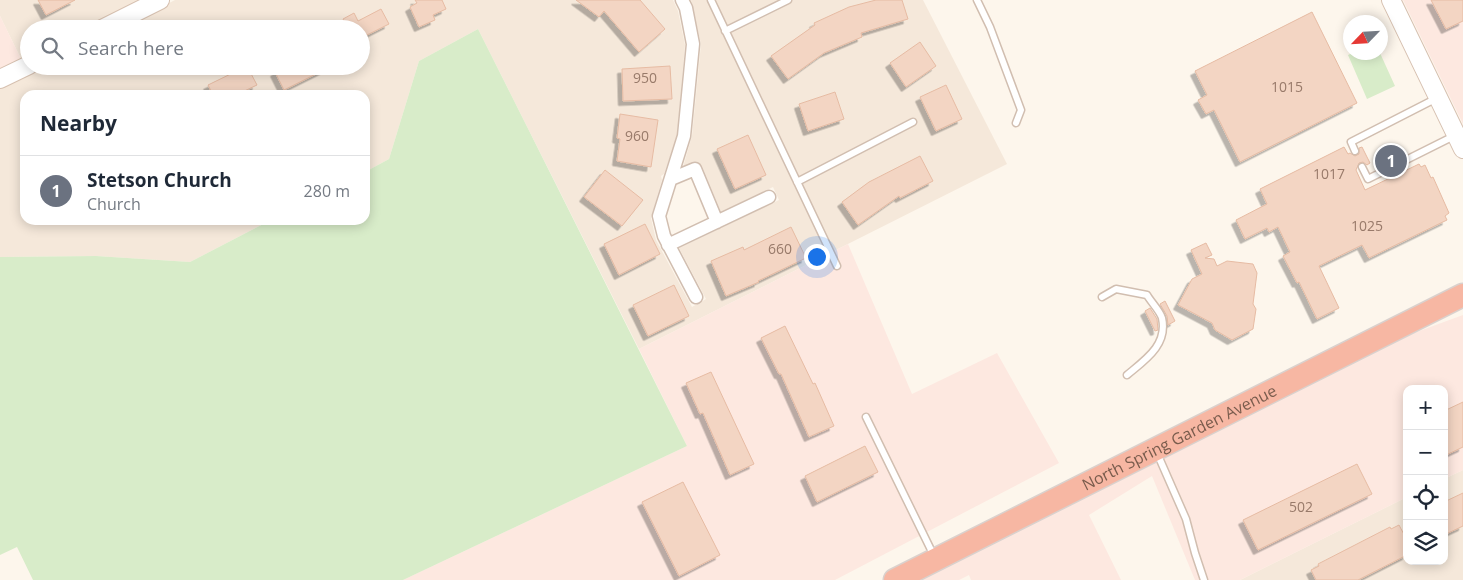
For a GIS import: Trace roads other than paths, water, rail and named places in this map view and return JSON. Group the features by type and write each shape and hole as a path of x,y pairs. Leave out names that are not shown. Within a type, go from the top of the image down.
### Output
{"highway":[{"name":"North Spring Garden Avenue","path":"894,580 1463,296"}],"street":[{"path":"120,20 160,0"},
{"path":"682,0 686,8 693,44 684,136 659,216 668,245 696,297"},
{"path":"1392,0 1460,142"},
{"path":"0,79 20,69"},
{"path":"671,180 695,169 717,222"},
{"path":"668,245 769,197"}],"lane":[{"path":"710,0 837,266"},
{"path":"725,31 788,0"},
{"path":"977,0 990,27 1022,110 1016,123"},
{"path":"1355,151 1351,142 1438,98"},
{"path":"797,182 913,122"},
{"path":"1362,167 1368,179 1460,142"},
{"path":"1102,297 1116,289 1147,296 1162,318 1162,341 1147,359 1127,375"},
{"path":"866,417 935,560"},
{"path":"1156,450 1186,519 1204,580"}],"place":[{"name":"Stetson Church","path":"1391,161"}]}
